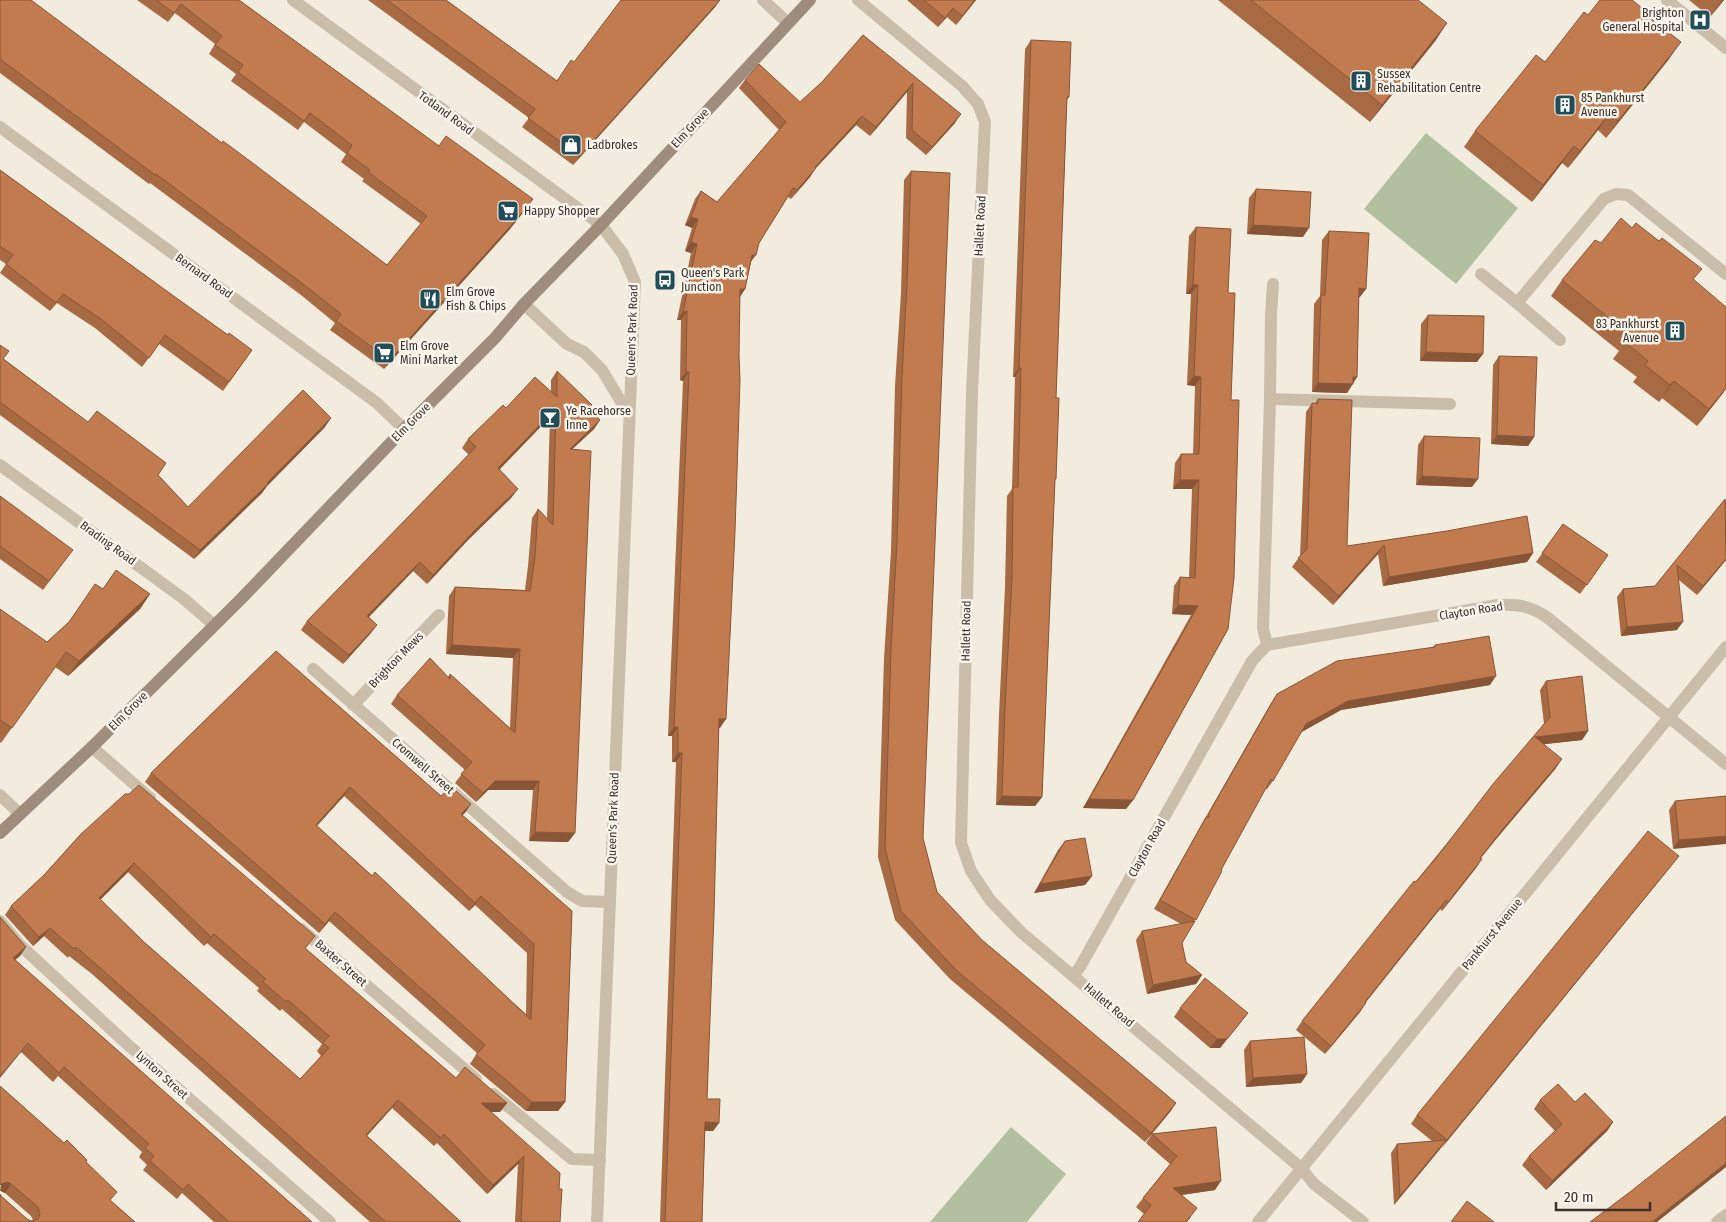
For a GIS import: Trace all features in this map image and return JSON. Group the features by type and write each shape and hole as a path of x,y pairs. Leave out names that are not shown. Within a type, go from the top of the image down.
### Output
{"street":[{"name":"Totland Road","path":"293,0 600,225"},
{"path":"763,0 788,23"},
{"name":"Elm Grove","path":"0,833 92,747 242,598 404,429 495,338 524,304 810,0"},
{"name":"Hallett Road","path":"858,0 962,86 978,104 984,122 972,392 961,843 971,871 990,900 1022,933 1301,1168 1314,1184 1362,1222"},
{"path":"1666,0 1724,41"},
{"name":"Bernard Road","path":"0,127 377,403 404,429"},
{"path":"1517,303 1604,199 1616,194 1628,195 1726,274"},
{"name":"Queen's Park Road","path":"597,1222 635,282 623,254 600,225"},
{"path":"1481,274 1560,340"},
{"path":"1267,645 1263,628 1273,284"},
{"name":"Queen's Park Road","path":"524,304 566,344 584,352 602,370 629,415"},
{"path":"1270,399 1450,404"},
{"name":"Brading Road","path":"0,465 184,599 214,625"},
{"name":"Clayton Road","path":"1074,975 1252,661 1267,645 1498,605 1522,605 1532,608 1548,618 1726,764"},
{"name":"Brighton Mews","path":"353,705 439,615"},
{"name":"Pankhurst Avenue","path":"1258,1222 1726,647"},
{"name":"Cromwell Street","path":"313,668 567,892 582,901 610,902"},
{"path":"92,747 162,808"},
{"path":"0,795 20,814"},
{"name":"Baxter Street","path":"289,918 499,1100 572,1159 600,1160"},
{"name":"Lynton Street","path":"0,921 20,945 120,1037 330,1222"},
{"path":"1717,1222 1726,1215"}],"green space":[{"path":"1426,133 1518,208 1456,284 1364,209"},
{"path":"1011,1127 1066,1174 1027,1222 930,1222"}],"building":[{"path":"0,0 31,0 222,143 223,141 250,161 387,265 427,216 368,172 370,170 347,153 352,145 310,113 304,121 238,72 243,65 215,45 222,36 181,4 174,13 156,0 239,0 439,146 446,136 533,199 390,360 336,321 341,314 307,287 0,59"},
{"path":"387,0 446,0 557,81 571,60 574,62 621,0 720,0 580,156 528,118 535,109"},
{"path":"924,0 975,0 962,16 953,8 945,18"},
{"name":"Sussex Rehabilitation Centre","path":"1251,0 1418,0 1447,23 1382,105"},
{"name":"85 Pankhurst Avenue","path":"1600,0 1632,0 1651,15 1649,17 1681,42 1618,121 1609,114 1580,151 1574,146 1543,185 1475,131 1536,55 1545,62 1584,12 1588,15"},
{"path":"863,35 961,114 932,147 912,130 913,83 876,127 862,116 815,167 797,190 793,188 759,243 756,255 752,255 745,289 740,289 740,380 735,532 726,719 719,719 707,1099 720,1099 719,1123 705,1122 702,1222 665,1222 682,753 678,753 678,727 674,727 689,372 686,372 687,311 683,312 697,244 691,242 698,219 691,217 701,191 717,202 786,122 745,80 759,64 800,102 822,82"},
{"path":"1031,40 1071,42 1069,97 1067,97 1056,398 1059,398 1042,797 1002,796 1012,578 1013,487 1018,487 1021,368 1019,368"},
{"path":"0,170 228,335 229,333 252,350 229,382 165,335 149,358 101,319 63,294 56,303 6,264 13,255 0,246"},
{"path":"911,171 950,173 923,838 937,892 982,940 1176,1103 1151,1133 956,970 901,911 885,848 891,649 897,542"},
{"path":"1256,189 1311,192 1309,228 1253,225"},
{"name":"83 Pankhurst Avenue","path":"1621,218 1632,228 1636,223 1659,241 1662,238 1702,269 1693,279 1726,307 1726,388 1709,409 1674,381 1670,385 1645,365 1648,361 1625,342 1630,335 1562,280 1595,240 1601,243"},
{"path":"1196,227 1231,229 1228,293 1235,293 1231,400 1239,400 1234,578 1228,629 1133,800 1089,799 1198,606 1178,605 1180,577 1195,578 1199,480 1180,480 1181,454 1199,454 1201,377 1194,376 1198,285 1193,285"},
{"path":"1329,231 1369,233 1366,289 1359,288 1357,377 1353,377 1353,384 1318,383 1321,295 1325,295"},
{"path":"1428,315 1484,316 1483,354 1426,352"},
{"path":"0,345 9,351 3,359 88,422 97,411 166,463 158,475 188,507 303,390 331,418 268,484 200,550 0,402"},
{"path":"1499,356 1537,357 1534,437 1497,435"},
{"path":"557,371 592,405 588,409 600,420 570,449 591,451 575,833 535,832 539,781 495,781 483,793 461,774 472,762 397,695 430,658 450,679 450,674 515,733 520,649 452,645 455,587 530,591 535,557 538,509 553,525 556,408 498,468 518,489 474,531 433,575 420,562 367,616 377,625 349,655 307,621 476,447 468,439 503,405 506,408 535,377 557,397"},
{"path":"1318,399 1352,400 1347,546 1447,531 1527,516 1533,553 1389,577 1384,545 1339,596 1298,558 1307,549 1312,403 1318,404"},
{"path":"1424,436 1480,438 1478,479 1422,476"},
{"path":"0,496 73,550 49,581 0,546"},
{"path":"1725,499 1726,559 1703,586 1677,565 1683,622 1627,627 1623,589 1655,586"},
{"path":"1563,524 1608,555 1587,585 1542,553"},
{"path":"116,570 150,594 79,661 66,652 12,728 0,720 0,609 47,642 69,622 95,584 103,589"},
{"path":"1489,636 1496,676 1348,701 1306,724 1273,781 1271,779 1196,920 1160,900 1206,817 1209,817 1209,813 1277,694 1337,661 1435,647 1435,645"},
{"path":"276,651 441,796 450,786 471,804 461,814 572,911 565,1102 532,1102 476,1055 485,1045 335,912 325,924 151,773","holes":["350,787 475,903 481,896 534,944 531,1020 375,872 372,876 316,825"]},
{"path":"1582,676 1588,731 1535,737 1562,759 1503,829 1448,902 1446,900 1331,1046 1302,1021 1414,881 1416,882 1437,857 1493,784 1550,717 1546,681"},
{"path":"139,785 315,936 305,948 456,1078 465,1067 507,1103 481,1103 560,1173 559,1189 562,1189 560,1222 521,1222 524,1156 493,1185 444,1134 441,1138 398,1100 366,1135 461,1222 386,1222 76,947 74,949 50,928 39,937 11,906 44,875 81,834 125,794 129,794","holes":["134,863 211,937 214,934 266,979 263,982 286,1002 288,1000 329,1036 323,1043 329,1048 300,1079 144,942 99,898"]},
{"path":"1726,796 1726,836 1679,840 1675,801"},
{"path":"1648,831 1679,856 1447,1140 1417,1115"},
{"path":"1085,838 1092,876 1040,884 1065,841"},
{"path":"0,917 26,947 13,958 312,1222 229,1222 188,1184 183,1190 150,1161 154,1156 145,1148 149,1144 64,1067 59,1073 28,1043 0,1076"},
{"path":"1195,921 1182,943 1186,962 1202,975 1153,985 1142,931"},
{"path":"1205,978 1248,1013 1227,1039 1217,1039 1180,1008"},
{"path":"1304,1037 1307,1074 1253,1078 1250,1041"},
{"path":"1558,1084 1575,1102 1585,1093 1613,1122 1552,1181 1529,1156 1562,1124 1540,1100"},
{"path":"0,1086 64,1143 67,1140 87,1160 86,1162 117,1192 110,1200 135,1222 0,1222 0,1194 31,1221 38,1219 40,1214 38,1207 11,1184 7,1182 0,1185"},
{"path":"1726,1116 1726,1163 1652,1222 1590,1222 1630,1192"},
{"path":"1216,1127 1221,1181 1173,1188 1197,1208 1186,1222 1138,1222 1151,1205 1143,1198 1177,1156 1152,1134"},
{"path":"1446,1140 1400,1196 1397,1144"},
{"path":"1467,1201 1494,1222 1451,1222"}],"place":[{"name":"Brighton General Hospital","path":"1700,20"},
{"name":"Sussex Rehabilitation Centre","path":"1361,81"},
{"name":"85 Pankhurst Avenue","path":"1565,105"},
{"name":"Ladbrokes","path":"571,145"},
{"name":"Happy Shopper","path":"508,211"},
{"name":"Queen's Park Junction","path":"665,280"},
{"name":"Elm Grove Fish & Chips","path":"430,299"},
{"name":"83 Pankhurst Avenue","path":"1675,331"},
{"name":"Elm Grove Mini Market","path":"384,353"},
{"name":"Ye Racehorse Inne","path":"550,418"}]}
